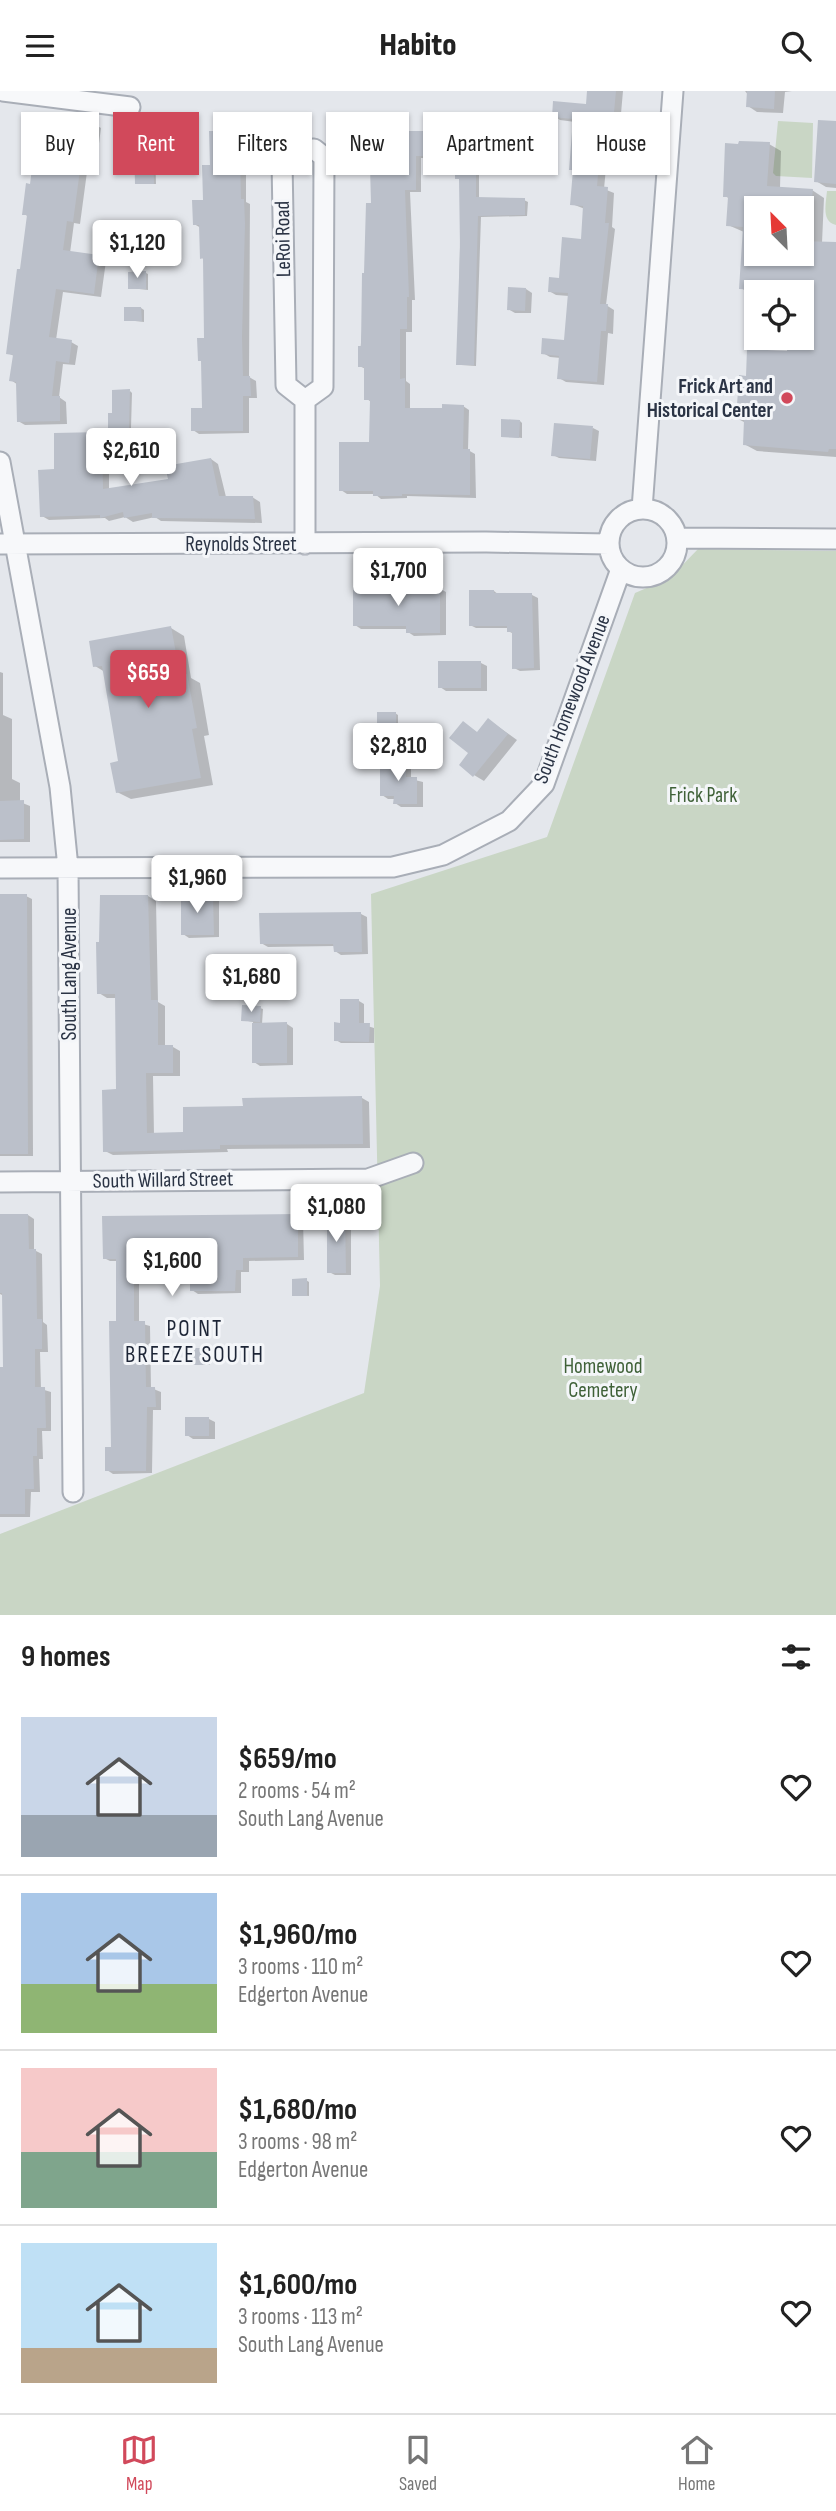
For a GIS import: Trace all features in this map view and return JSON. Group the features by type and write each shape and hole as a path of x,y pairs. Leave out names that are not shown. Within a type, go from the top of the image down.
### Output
{"street":[{"path":"4,91 130,107"},
{"path":"642,509 673,91"},
{"name":"LeRoi Road","path":"314,149 324,157 323,387 305,400 286,385 282,161 293,150 314,149"},
{"path":"305,400 305,544"},
{"name":"South Lang Avenue","path":"0,462 7,544 60,787 68,868 73,1492"},
{"path":"642,509 660,513 669,521 677,538 673,559 658,573 646,577 633,576 621,569 612,558 608,544 616,521 625,513 642,509"},
{"path":"677,538 836,539"},
{"name":"Reynolds Street","path":"7,544 608,544"},
{"name":"South Homewood Avenue","path":"68,868 393,867 443,855 509,821 544,783 621,569"},
{"path":"0,868 68,868"},
{"name":"South Willard Street","path":"0,1182 368,1179 413,1163"}],"green space":[{"path":"778,121 813,123 812,178 776,176 773,173"},
{"path":"827,191 836,191 836,225 826,216"},
{"name":"Homewood Cemetery","path":"698,549 836,551 836,1615 0,1615 0,1534 364,1393 380,1286 371,894 547,837 635,593 670,578"}],"building":[{"path":"587,91 616,91 614,112 572,112 572,119 558,118 558,112 552,112 553,101 586,104"},
{"path":"747,91 775,91 774,109 746,107"},
{"path":"818,120 836,121 836,184 814,182"},
{"path":"209,131 213,131 213,175 240,175 241,199 244,199 243,376 250,376 251,396 243,396 243,431 191,431 191,408 202,408 201,361 198,361 197,338 204,338 203,258 200,259 199,225 193,225 192,200 203,200 202,165 210,165"},
{"path":"409,131 423,131 423,156 416,156 416,190 405,190 409,297 407,329 400,329 400,379 405,378 405,408 442,408 442,404 464,405 463,449 470,449 470,495 373,496 373,491 339,491 339,442 369,442 370,400 364,400 364,367 358,367 358,346 361,346 366,203 371,203 370,175 409,175"},
{"path":"572,132 572,170 569,170"},
{"name":"Frick Art and Historical Center","path":"739,141 770,142 767,186 813,189 812,196 744,196 744,266 814,266 814,241 836,242 836,449 829,449 828,452 743,445 744,420 736,420 739,375 746,376 747,350 814,350 814,280 744,280 744,289 739,289 743,227 726,226 728,197 723,197 725,143 738,144"},
{"path":"31,175 79,175 73,222 67,221 63,250 99,255 94,294 56,289 49,337 72,340 69,363 56,361 52,396 60,396 60,421 17,422 16,382 9,381 13,355 6,354 27,215 22,215 26,183 30,184"},
{"path":"135,175 154,175 154,184 135,184"},
{"path":"455,175 476,175 476,197 525,198 525,215 478,216 474,365 456,365 460,248 459,179 455,179"},
{"path":"573,175 598,175 597,186 608,187 605,223 609,223 600,304 608,304 606,331 601,331 597,382 557,379 559,356 541,354 542,338 564,340 568,293 548,292 549,277 559,278 562,237 581,239 583,206 570,205"},
{"path":"146,271 146,289 128,289 128,272"},
{"path":"508,287 526,288 525,311 507,310"},
{"path":"124,307 141,307 142,321 124,321"},
{"path":"130,389 129,428 108,428 108,413 112,413 112,390"},
{"path":"501,419 520,420 519,438 501,437"},
{"path":"554,423 593,426 590,459 551,456"},
{"path":"102,432 103,489 168,479 165,466 211,458 219,496 253,496 255,519 152,518 152,513 124,518 123,512 100,518 100,515 40,517 38,470 54,469 54,433"},
{"path":"440,586 440,633 406,633 406,626 353,626 353,587"},
{"path":"469,590 532,593 534,668 512,669 512,632 507,632 507,626 469,626"},
{"path":"171,626 180,675 187,674 197,728 192,729 201,778 116,793 110,763 118,761 102,666 93,667 89,641"},
{"path":"438,661 481,661 481,688 438,688"},
{"path":"377,712 396,712 396,729 377,729"},
{"path":"488,718 508,734 473,777 459,765 468,753 449,738 463,721 477,732"},
{"path":"380,761 406,762 406,777 417,777 417,804 393,804 394,796 380,796"},
{"path":"24,800 24,839 0,840 0,801"},
{"path":"0,894 27,894 28,1154 0,1154"},
{"path":"100,895 148,895 151,1000 158,1000 158,1045 173,1045 173,1073 146,1073 147,1133 183,1132 183,1107 243,1106 242,1098 362,1096 363,1144 220,1145 220,1149 103,1152 102,1090 116,1089 115,994 97,994 96,942 99,942"},
{"path":"181,895 213,895 214,935 181,935"},
{"path":"361,912 362,952 334,952 333,944 260,944 259,913"},
{"path":"340,999 359,999 359,1023 370,1023 369,1042 334,1041 334,1022 340,1023"},
{"path":"242,1005 261,1006 260,1022 241,1021"},
{"path":"287,1022 287,1063 252,1063 252,1023"},
{"path":"0,1214 28,1214 29,1249 36,1249 37,1319 42,1319 42,1349 35,1349 35,1387 45,1387 46,1428 37,1428 37,1456 33,1456 34,1489 25,1489 25,1514 0,1514 0,1367 3,1367"},
{"path":"298,1214 298,1257 243,1258 243,1270 236,1270 235,1291 190,1291 190,1258 134,1259 134,1321 145,1321 146,1387 155,1387 156,1407 147,1407 146,1471 105,1471 105,1447 111,1447 109,1321 116,1321 116,1259 103,1259 102,1216"},
{"path":"327,1214 345,1214 346,1273 327,1273"},
{"path":"307,1278 307,1296 292,1296 292,1279"},
{"path":"190,1348 208,1348 208,1365 190,1365"},
{"path":"185,1417 209,1417 209,1436 185,1436"}],"place":[{"name":"Frick Art and Historical Center","path":"787,398"}],"district":[{"name":"POINT BREEZE SOUTH","path":"195,1342"}],"park label":[{"name":"Frick Park","path":"703,795"}]}
